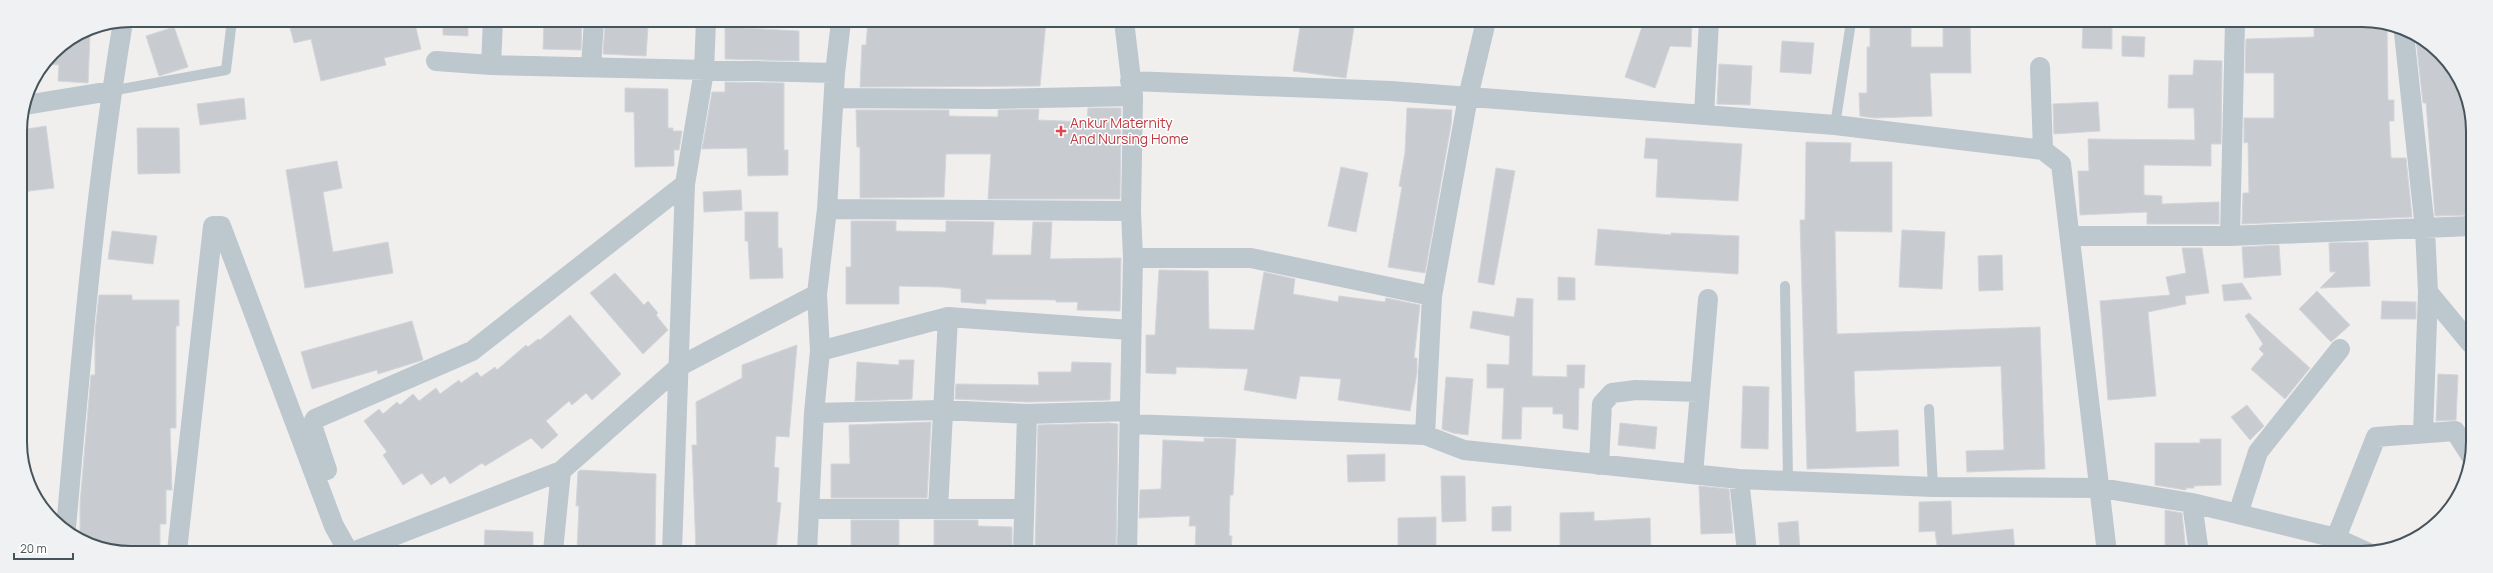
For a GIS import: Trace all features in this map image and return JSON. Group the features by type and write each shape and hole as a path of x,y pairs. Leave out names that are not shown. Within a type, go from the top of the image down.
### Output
{"street":[{"path":"491,65 493,27"},
{"path":"591,68 594,27"},
{"path":"672,546 680,366 685,184 704,71 706,27"},
{"path":"807,546 814,413 820,351 817,294 828,209 835,73 840,27"},
{"path":"1125,27 1131,88 1131,211 1133,258 1130,330 1128,546"},
{"path":"1425,435 1432,296 1468,97 1485,27"},
{"path":"1704,115 1709,27"},
{"path":"2230,236 2236,27"},
{"path":"66,524 83,344 111,91 122,28"},
{"path":"2404,36 2425,229 2428,292 2423,433"},
{"path":"436,61 491,65 835,73"},
{"path":"2040,67 2043,150"},
{"path":"834,98 989,99 1131,88 1391,91 1835,125 2043,150 2061,164 2101,488 2106,546"},
{"path":"31,104 111,91"},
{"path":"348,546 345,526 312,424 315,419 472,351 685,184"},
{"path":"828,209 1131,211"},
{"path":"178,546 212,226 221,226 334,526 346,546"},
{"path":"2070,236 2230,236 2466,226"},
{"path":"1133,258 1251,258 1432,296"},
{"path":"2428,292 2466,338"},
{"path":"368,546 561,471 680,366 817,294"},
{"path":"1693,474 1708,299"},
{"path":"820,351 948,317 1130,330"},
{"path":"938,509 948,317"},
{"path":"2238,514 2258,452 2340,349"},
{"path":"1599,464 1602,404 1612,393 1636,390 1700,392"},
{"path":"814,413 942,410 1129,418 1425,435 1464,450 1739,479 1933,487 2101,488 2192,503 2336,538 2354,546"},
{"path":"1022,546 1027,414"},
{"path":"2336,538 2376,437 2455,431 2466,448"},
{"path":"554,546 561,471"},
{"path":"1739,479 1746,546"},
{"path":"2192,503 2198,546"},
{"path":"809,509 1024,509"}],"lane":[{"path":"111,91 226,70 231,27"},
{"path":"1835,125 1851,27"},
{"path":"1785,286 1788,481"},
{"path":"1929,409 1933,487"}],"building":[{"path":"174,27 188,67 159,76 146,36"},
{"path":"290,27 416,27 421,49 384,58 386,65 321,81 311,39 294,43"},
{"path":"443,27 468,27 468,36 443,35"},
{"path":"544,27 582,27 581,50 543,49"},
{"path":"605,27 648,27 646,56 603,54"},
{"path":"725,27 799,31 799,61 725,59"},
{"path":"868,27 1045,27 1040,86 860,87 862,45 866,45"},
{"path":"1300,27 1354,27 1346,78 1293,71"},
{"path":"1642,27 1692,27 1691,47 1670,46 1655,88 1625,77"},
{"path":"1870,27 1911,27 1911,47 1943,47 1943,27 1970,27 1971,73 1930,73 1932,116 1875,118 1860,116 1859,93 1867,93 1867,47 1870,47"},
{"path":"2083,27 2112,27 2112,49 2082,48"},
{"path":"2314,27 2369,27 2387,30 2388,100 2394,100 2394,121 2389,121 2391,158 2406,158 2412,217 2242,224 2243,193 2249,193 2248,142 2244,143 2244,118 2274,118 2274,73 2245,73 2246,39 2314,37"},
{"path":"90,36 88,83 58,81 59,65 51,64 68,48"},
{"path":"2122,36 2145,37 2144,57 2122,56"},
{"path":"1782,41 1814,43 1811,74 1780,72"},
{"path":"2416,43 2436,57 2445,68 2449,73 2460,97 2464,111 2466,131 2466,215 2435,216 2426,103 2423,103"},
{"path":"2194,60 2222,61 2221,144 2211,144 2211,166 2144,165 2144,195 2162,196 2162,204 2219,202 2219,224 2147,224 2147,212 2080,215 2078,171 2089,171 2088,139 2195,140 2194,108 2168,108 2169,75 2193,75"},
{"path":"1719,64 1752,66 1750,105 1717,104"},
{"path":"725,82 784,83 784,150 788,150 788,175 748,176 747,148 702,149 712,92 725,92"},
{"path":"625,88 668,89 668,128 673,128 673,131 682,131 679,150 674,150 674,166 635,167 634,112 625,112"},
{"path":"244,98 246,119 200,125 197,104"},
{"path":"2098,102 2100,131 2054,134 2053,104"},
{"path":"1088,108 1121,108 1120,199 988,199 991,154 946,154 944,197 860,198 860,147 857,147 856,110 949,110 949,116 998,117 998,110 1039,109 1038,120 1087,122"},
{"path":"1407,108 1452,110 1451,125 1425,273 1388,267 1402,187 1399,186 1405,153"},
{"path":"46,126 54,188 27,191 27,129"},
{"path":"137,128 179,128 180,173 138,174"},
{"path":"1646,138 1742,144 1738,201 1656,197 1658,159 1644,158"},
{"path":"1806,142 1851,143 1850,162 1892,162 1892,232 1835,231 1837,334 2040,327 2045,469 1967,472 1966,451 2004,450 2001,366 1854,371 1856,432 1898,430 1899,466 1807,469 1800,220 1805,220"},
{"path":"337,161 342,188 323,192 333,252 388,242 393,273 305,288 286,170"},
{"path":"1341,167 1368,173 1356,232 1328,226"},
{"path":"1496,168 1515,171 1494,285 1478,282"},
{"path":"741,190 742,210 704,212 703,192"},
{"path":"745,212 778,212 778,248 782,248 783,278 750,279 748,241 745,241"},
{"path":"851,221 896,221 896,231 946,232 946,221 994,222 992,255 1031,255 1033,222 1052,222 1050,259 1121,258 1120,311 1077,310 1078,302 1056,302 1056,300 986,299 986,304 961,302 961,289 943,287 899,286 899,304 846,304 846,267 851,267"},
{"path":"1598,229 1671,235 1671,233 1739,236 1738,274 1595,265"},
{"path":"1902,230 1945,232 1942,289 1899,287"},
{"path":"112,231 157,236 153,264 108,259"},
{"path":"2368,242 2370,286 2320,288 2336,272 2330,272 2329,243"},
{"path":"2279,245 2281,275 2244,278 2242,247"},
{"path":"2182,248 2202,248 2209,293 2185,296 2186,304 2148,312 2156,396 2108,400 2100,301 2170,295 2166,277 2186,273"},
{"path":"2002,255 2003,290 1979,291 1978,256"},
{"path":"1159,270 1208,271 1209,329 1254,330 1264,272 1295,279 1293,294 1338,302 1339,296 1385,302 1386,298 1420,305 1414,358 1417,358 1417,373 1410,411 1338,400 1341,379 1300,376 1296,399 1244,390 1248,369 1176,367 1176,374 1146,373 1146,335 1155,335"},
{"path":"615,273 644,305 648,301 658,313 656,315 668,330 643,354 590,293"},
{"path":"1558,277 1575,278 1575,300 1558,300"},
{"path":"2242,283 2252,299 2224,301 2222,285"},
{"path":"2317,291 2350,325 2331,342 2299,309"},
{"path":"99,295 132,295 132,300 179,300 179,326 176,326 176,428 170,428 172,490 166,490 166,524 160,524 160,546 124,546 111,544 80,532 80,504 91,375 95,375 95,332"},
{"path":"1517,298 1533,299 1532,376 1567,377 1567,365 1585,365 1584,388 1579,388 1578,430 1563,428 1563,414 1553,414 1553,407 1522,407 1521,439 1502,439 1504,388 1487,388 1487,364 1509,365 1510,336 1470,328 1473,311 1514,317"},
{"path":"2382,301 2416,302 2416,319 2381,319"},
{"path":"2249,313 2310,368 2285,399 2251,369 2264,354 2259,349 2263,344 2245,316"},
{"path":"570,315 621,374 592,400 586,393 572,405 569,401 546,421 558,435 542,449 531,438 485,466 482,463 450,484 445,476 431,485 422,473 403,485 383,455 387,452 364,421 379,409 383,414 397,402 400,405 413,394 419,401 436,388 440,394 459,380 461,383 477,372 481,377 495,367 497,370 526,345 528,347 538,339 540,340"},
{"path":"412,321 423,360 378,374 377,370 312,389 301,352"},
{"path":"797,345 789,437 776,436 774,467 779,468 777,502 781,503 777,546 696,546 692,445 697,445 696,402 742,378 742,365"},
{"path":"899,360 914,360 912,399 855,401 857,362 899,365"},
{"path":"1072,362 1111,363 1110,400 1027,402 955,399 956,384 1039,385 1038,372 1071,372"},
{"path":"2438,374 2458,375 2456,420 2436,421"},
{"path":"1446,377 1473,379 1468,435 1453,433 1442,429"},
{"path":"1743,386 1769,387 1768,449 1741,448"},
{"path":"2247,405 2264,426 2250,440 2231,417"},
{"path":"931,422 927,498 831,498 831,464 850,464 849,425"},
{"path":"1620,423 1657,427 1655,449 1618,445"},
{"path":"1118,424 1116,546 1035,546 1038,425"},
{"path":"1204,438 1236,439 1233,495 1230,495 1229,536 1232,536 1231,546 1195,546 1196,526 1189,526 1190,516 1139,518 1140,490 1161,489 1163,440 1204,442"},
{"path":"2200,439 2221,439 2221,485 2194,486 2194,488 2186,488 2186,490 2155,485 2155,443 2200,443"},
{"path":"1385,454 1385,481 1348,482 1347,455"},
{"path":"580,470 656,474 655,546 577,546 579,506 576,506 578,472"},
{"path":"1441,476 1465,476 1466,521 1442,522"},
{"path":"1699,486 1729,489 1733,533 1701,534"},
{"path":"1951,501 1952,535 2013,529 2014,546 1937,546 1935,531 1919,532 1919,502"},
{"path":"1511,506 1511,531 1492,531 1492,507"},
{"path":"2165,510 2182,513 2185,546 2165,546"},
{"path":"1594,512 1594,521 1650,518 1651,546 1560,546 1560,513"},
{"path":"1436,517 1436,546 1398,546 1398,518"},
{"path":"851,520 899,520 899,546 851,546"},
{"path":"934,520 978,520 978,526 1012,527 1012,546 934,546"},
{"path":"1798,521 1800,546 1780,546 1778,523"},
{"path":"485,530 533,532 533,546 484,546"}],"place":[{"name":"Ankur Maternity And Nursing Home","path":"1061,131"}]}
